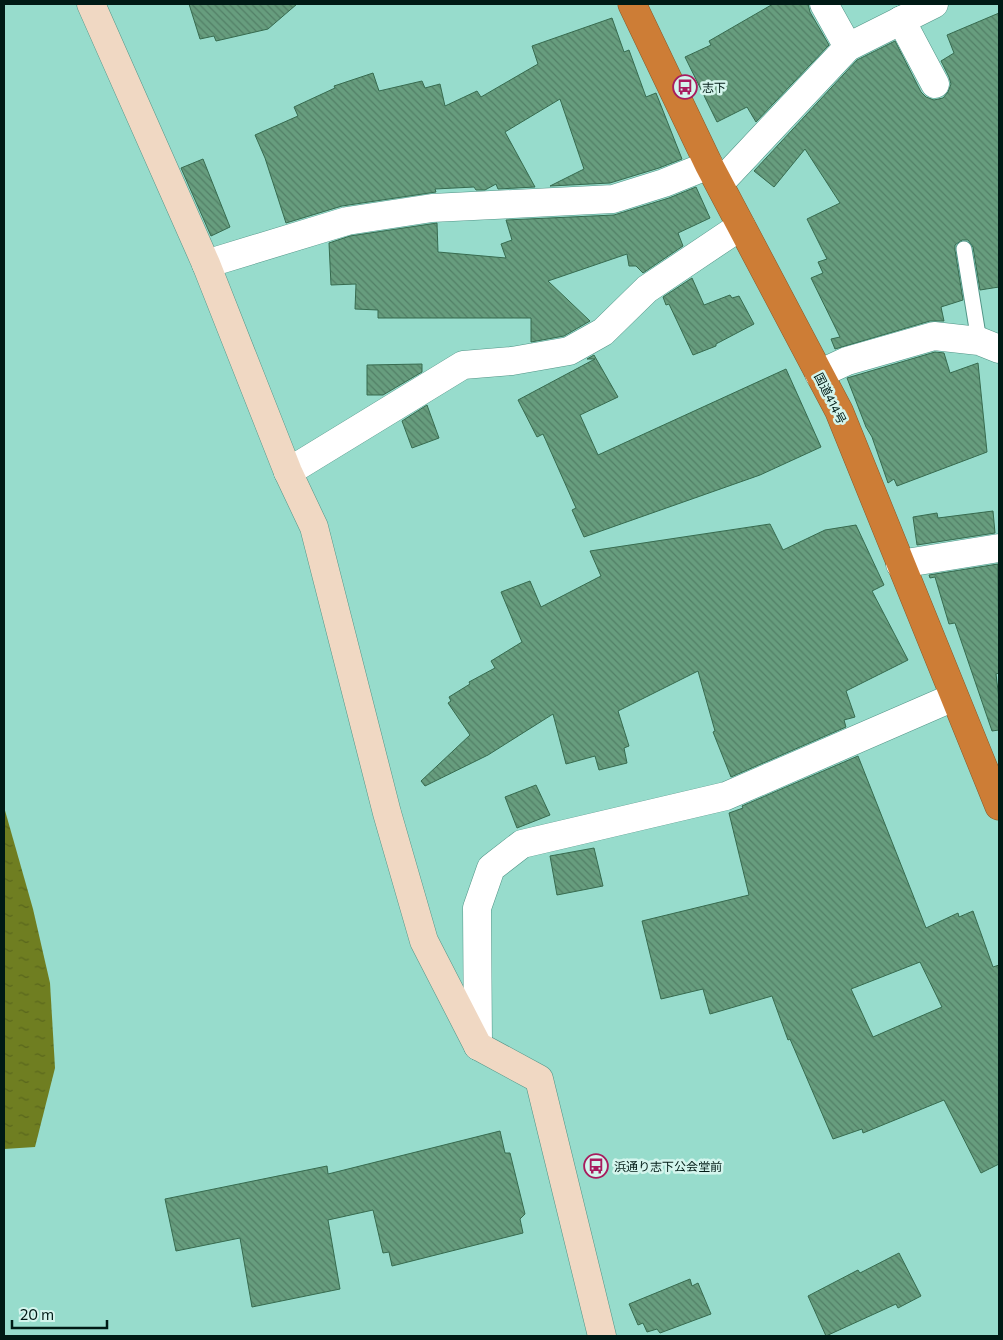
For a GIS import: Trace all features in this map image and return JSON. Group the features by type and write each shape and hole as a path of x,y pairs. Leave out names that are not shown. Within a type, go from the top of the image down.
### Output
{"highway":[{"name":"国道414号","path":"632,4 714,174 839,411 999,806"}],"street":[{"path":"91,4 206,264 288,472 314,527 387,813 424,941 478,1046 539,1079 602,1336"},
{"path":"824,4 848,47"},
{"path":"206,264 346,221 432,208 613,199 664,183 714,174 848,47 934,4"},
{"path":"901,20 935,84"},
{"path":"288,472 463,365 512,361 570,351 603,332 647,290 741,226"},
{"path":"819,374 847,361 934,336 989,345"},
{"path":"900,564 999,548"},
{"path":"478,1046 477,908 490,868 522,844 726,796 954,697"}],"lane":[{"path":"964,249 989,345"}],"water":[{"path":"4,807 33,909 50,983 55,1068 35,1147 4,1149"}],"building":[{"path":"189,4 297,4 268,29 216,41 214,36 200,39"},
{"path":"773,4 808,4 810,12 829,45 756,122 747,107 717,122 685,57 711,45 709,41"},
{"path":"999,13 999,287 980,290 973,247 968,240 962,240 955,245 955,250 963,300 941,307 944,321 930,321 835,349 831,339 840,337 811,278 823,273 818,262 827,259 807,219 840,203 805,149 774,187 754,171 857,60 895,41 921,92 926,97 934,100 943,98 951,84 941,61 954,53 947,35"},
{"path":"612,18 624,52 629,50 646,97 656,93 682,159 610,183 550,186 584,169 560,99 505,132 535,187 498,189 496,184 485,190 476,190 474,187 435,189 436,192 342,206 286,223 265,158 255,135 298,116 294,107 335,88 334,86 373,73 379,91 422,81 425,88 440,84 445,106 477,91 481,97 538,64 532,46"},
{"path":"203,159 230,227 211,236 181,168"},
{"path":"696,187 710,218 678,233 683,246 643,273 636,266 629,266 627,254 548,281 590,321 564,336 531,342 531,318 378,318 378,310 355,309 356,284 331,285 329,243 350,236 437,223 438,252 506,258 501,244 512,240 506,220 614,215 669,198"},
{"path":"692,278 704,305 730,295 732,298 739,296 754,324 716,344 716,346 693,355 669,304 666,305 663,297"},
{"path":"935,352 944,353 950,373 978,363 987,452 897,486 894,479 888,483 872,437 866,427 847,378"},
{"path":"594,355 618,397 580,415 598,455 786,369 821,447 760,475 584,537 572,510 576,508 543,434 537,437 518,400 595,359 587,359"},
{"path":"422,364 422,372 383,395 367,395 367,365"},
{"path":"427,405 439,438 412,448 402,421"},
{"path":"993,511 995,533 917,545 913,517 937,513 938,518"},
{"path":"770,524 783,550 825,530 856,525 884,585 872,591 908,660 846,691 855,717 844,720 846,727 731,777 713,732 715,731 698,671 618,711 629,746 624,748 627,763 599,770 595,756 566,764 553,714 488,755 425,786 421,781 470,735 448,703 451,701 449,697 470,684 469,682 495,668 491,661 522,642 501,592 530,581 541,607 601,576 590,551"},
{"path":"998,564 999,673 996,674 999,699 999,730 992,731 955,623 949,624 935,577 930,578 929,575"},
{"path":"858,756 926,928 958,913 959,917 973,911 993,967 999,965 999,1164 981,1173 944,1100 863,1133 862,1129 833,1139 790,1039 788,1040 772,996 710,1014 703,989 661,999 642,921 749,895 729,813 743,808 742,806","holes":["920,962 942,1007 873,1037 851,989"]},
{"path":"536,785 550,815 517,828 505,797"},
{"path":"594,848 603,886 557,895 550,856"},
{"path":"500,1131 505,1153 510,1153 525,1214 520,1219 523,1233 392,1266 389,1252 383,1253 373,1210 328,1220 340,1289 252,1307 240,1238 176,1251 165,1199 327,1166 328,1174"},
{"path":"899,1253 921,1296 898,1308 896,1304 826,1336 808,1296 858,1270 860,1273"},
{"path":"690,1279 692,1286 698,1283 711,1314 660,1333 657,1329 647,1332 643,1323 638,1325 629,1304"}],"place":[{"name":"志下","path":"685,87"},
{"name":"浜通り志下公会堂前","path":"596,1166"}]}
